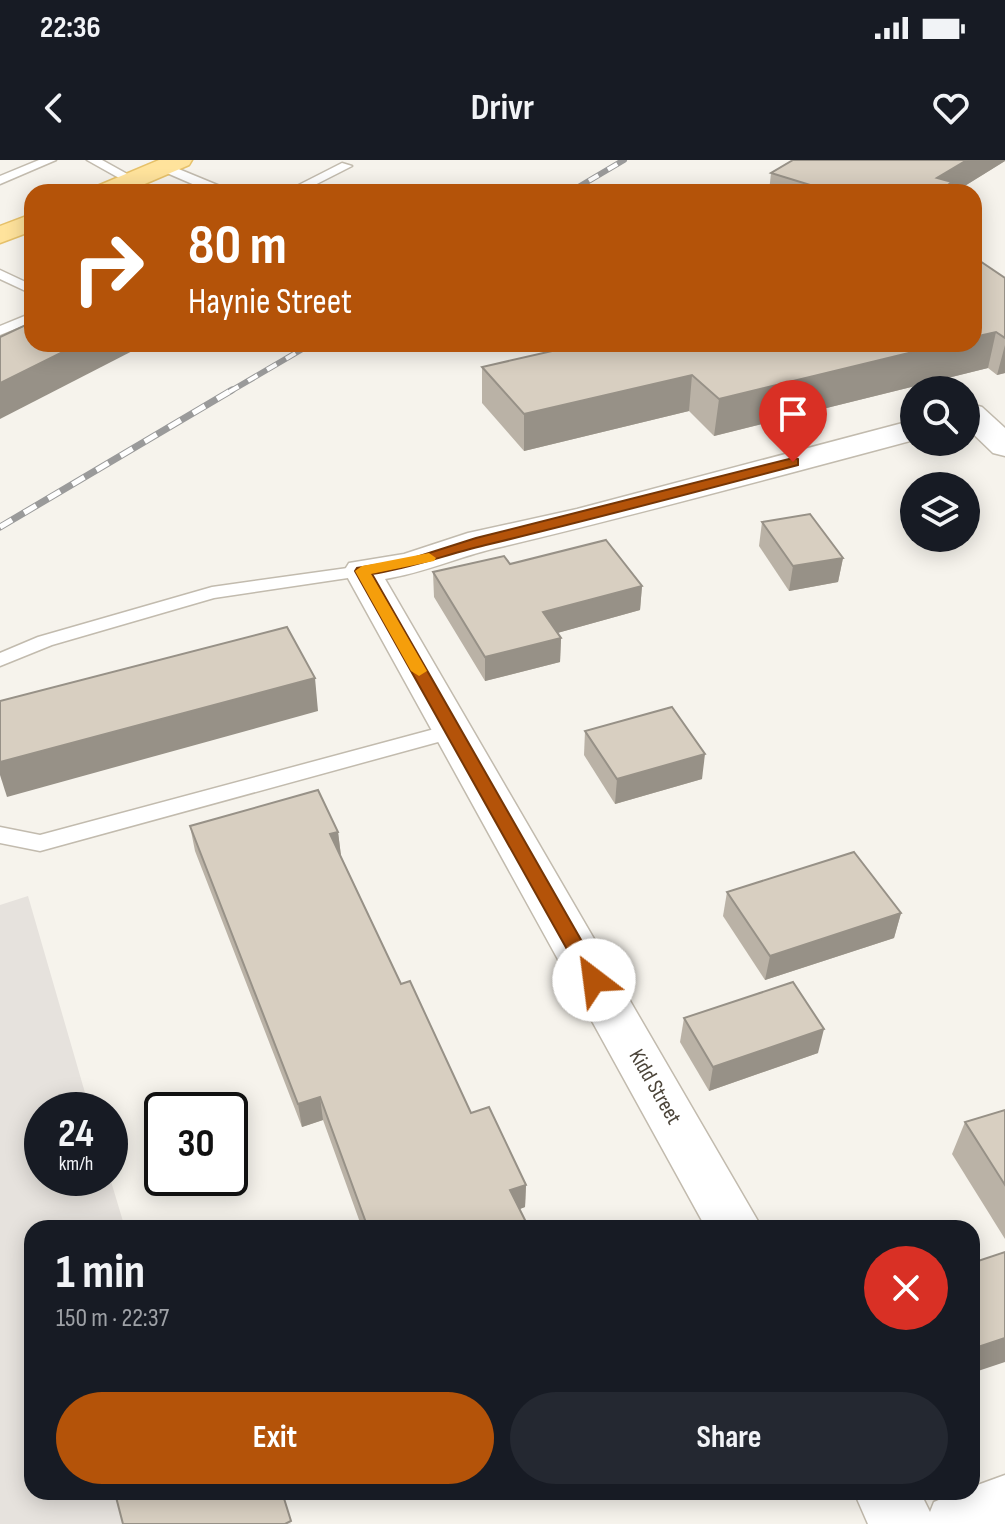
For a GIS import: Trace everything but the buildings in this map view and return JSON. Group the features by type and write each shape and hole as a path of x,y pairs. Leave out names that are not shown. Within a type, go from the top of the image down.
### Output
{"main road":[{"path":"123,184 172,163"},
{"path":"0,235 24,225"}],"street":[{"path":"980,413 1005,407"},
{"path":"980,424 1005,446"},
{"path":"362,571 409,564 481,541 582,518 900,434"},
{"name":"Kidd Street","path":"362,571 730,1220"},
{"path":"890,1500 903,1524"},
{"path":"956,1524 1005,1506"}],"lane":[{"path":"0,180 50,160"},
{"path":"93,160 132,180"},
{"path":"172,163 202,184"},
{"path":"308,184 346,166"},
{"path":"0,331 24,320"},
{"path":"0,660 45,641 212,593 362,571"},
{"path":"0,835 40,843 453,731"}],"shaded area":[{"path":"28,896 85,1092 24,1092 24,1196 115,1196 123,1220 24,1220 24,1500 284,1500 291,1524 0,1524 0,905"}],"railway":[{"path":"584,184 624,160"},
{"path":"229,392 297,352"},
{"path":"0,527 232,390"}],"slow traffic":[{"path":"419,671 362,571 429,558"}],"route":[{"path":"594,980 362,571 409,564 481,541 582,518 793,462"}]}
